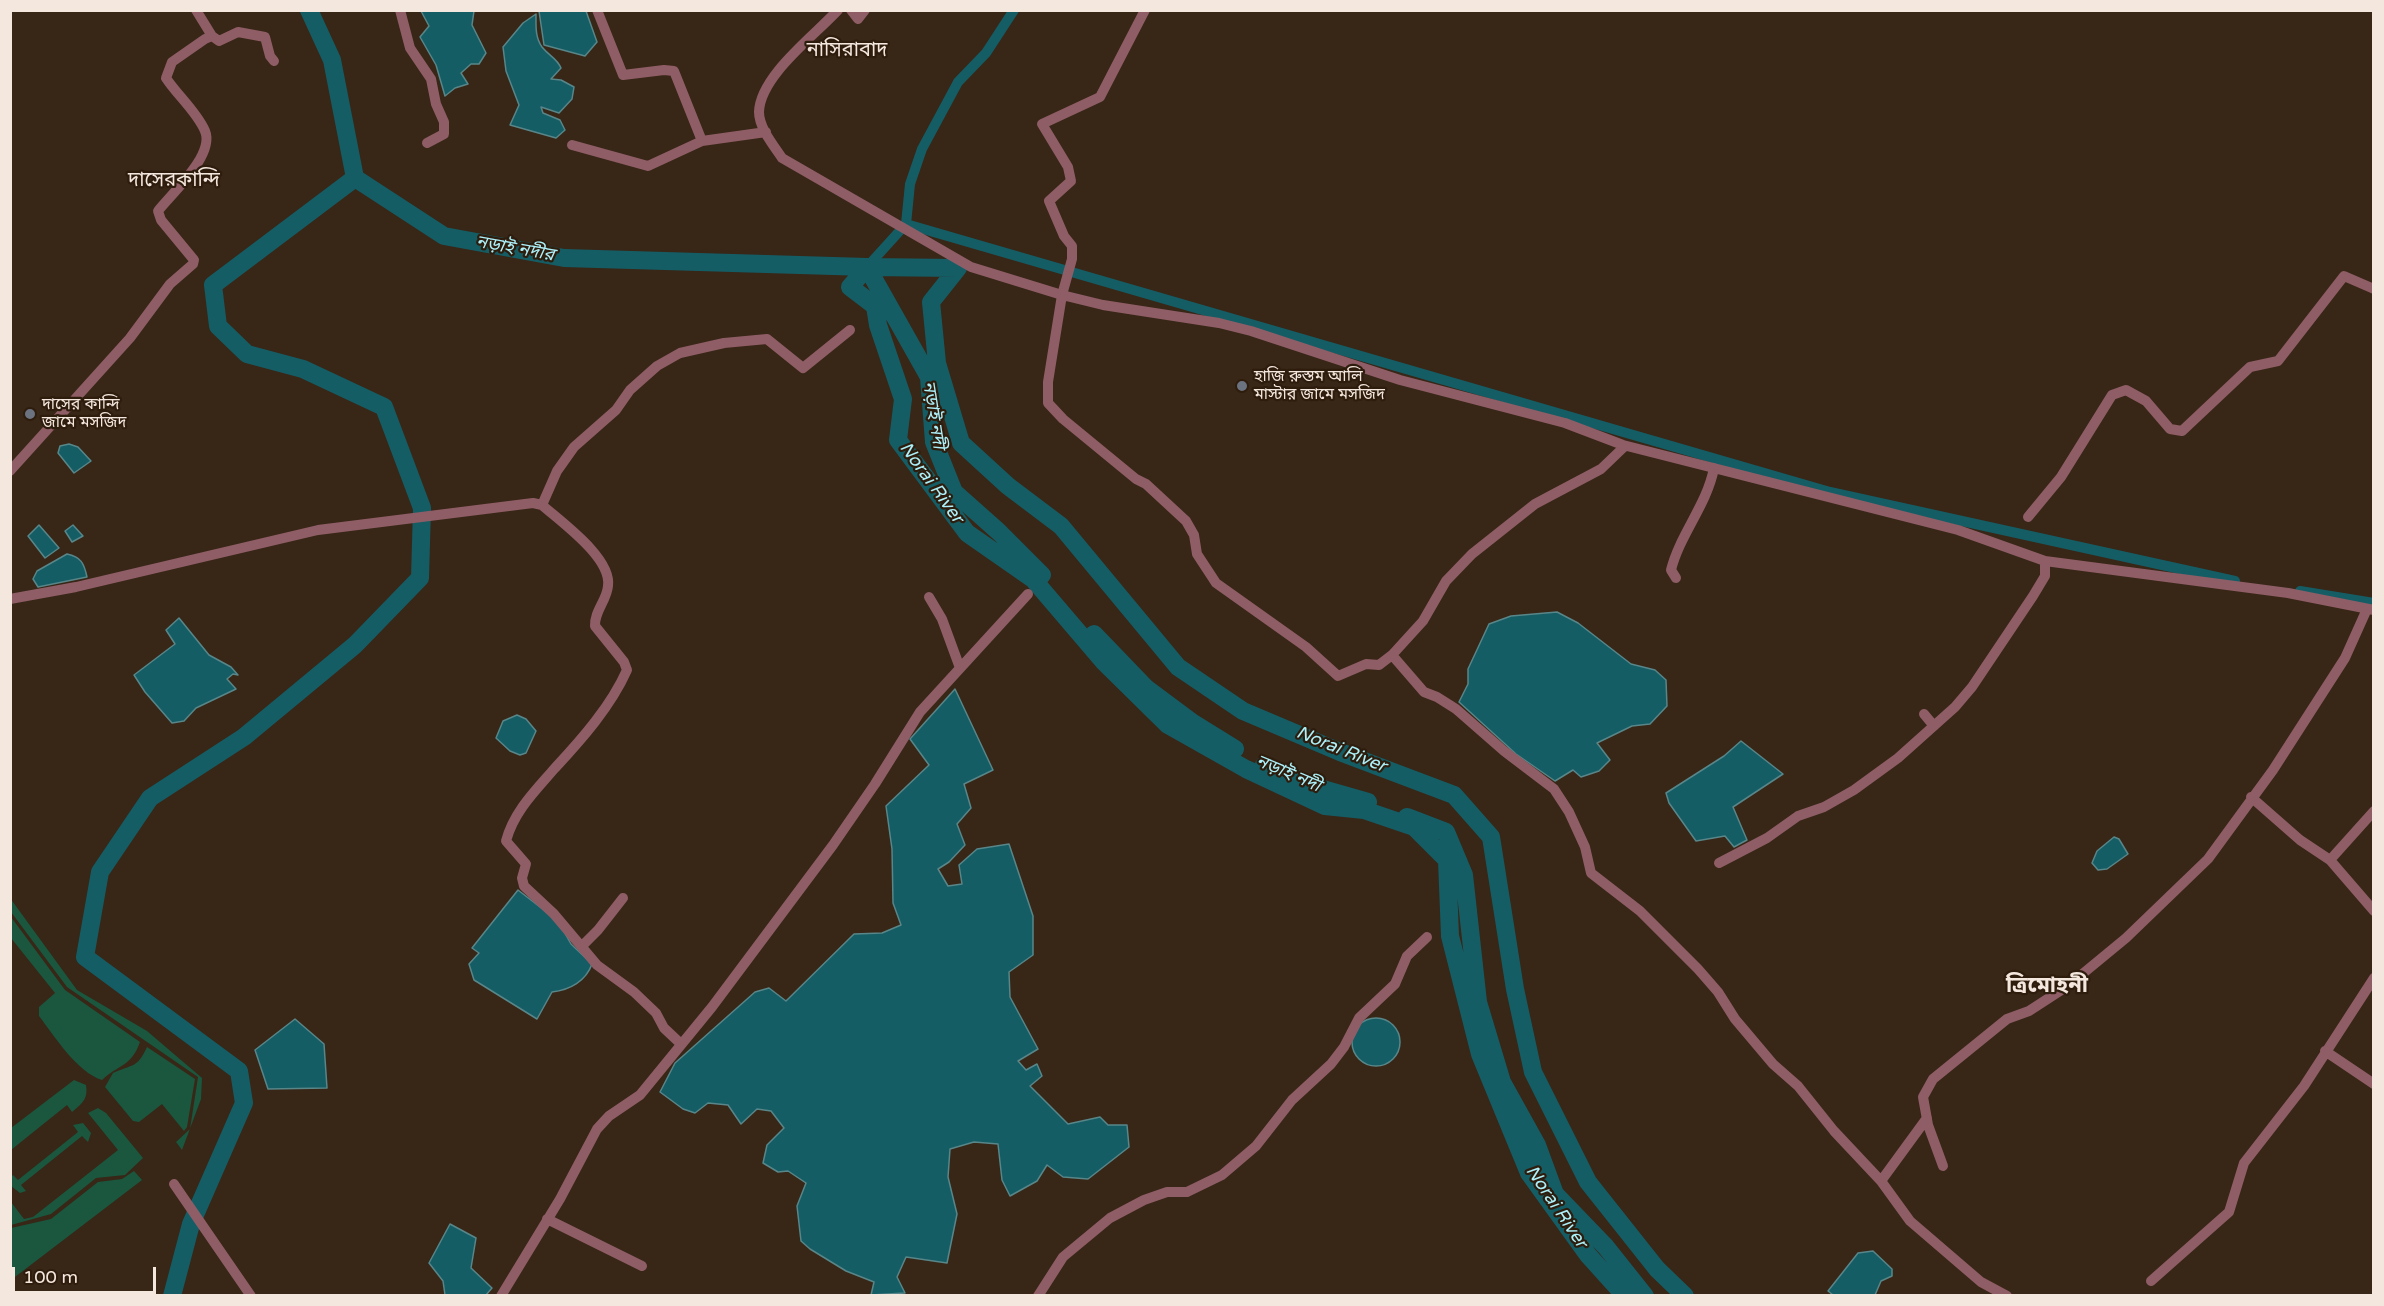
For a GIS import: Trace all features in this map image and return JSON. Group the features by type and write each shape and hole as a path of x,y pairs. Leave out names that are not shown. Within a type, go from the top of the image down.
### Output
{"street":[{"path":"196,10 212,36 219,41 238,32 265,37 270,56 274,61"},
{"path":"400,10 410,48 431,79 436,104 444,122 444,134 427,143"},
{"path":"597,10 623,75 674,71 702,141"},
{"path":"838,10 819,31 800,45 765,87 759,114 766,132 782,158 971,267 1103,305 1219,323 1251,331 1400,380 1565,423 1625,446 1958,530 2045,561 2277,591 2370,610 2345,658 2273,770 2208,859 2126,938 2058,994 2029,1011 2007,1019 1933,1079 1923,1097 1927,1118 1943,1166"},
{"path":"851,10 858,19 865,10"},
{"path":"1145,10 1100,97 1042,124 1068,167 1071,181 1049,201 1064,236 1072,246 1072,259 1062,295 1048,382 1048,403 1063,419 1146,484 1186,521 1194,535 1197,554 1216,583 1306,647 1338,676 1366,664 1379,665 1392,655 1423,621 1446,581 1472,554 1535,504 1601,469 1625,446"},
{"path":"10,471 130,338 170,284 193,264 194,260 161,220 158,211 199,163 207,145 205,131 166,78 172,62 212,36"},
{"path":"572,145 648,166 702,141 766,132"},
{"path":"2028,517 2061,477 2092,423 2112,395 2126,390 2146,401 2170,429 2182,431 2250,367 2278,361 2344,276 2373,289"},
{"path":"537,504 574,447 616,410 644,376 668,358 724,343 767,339 803,368 850,330"},
{"path":"1676,578 1671,570 1675,556 1708,489 1714,468"},
{"path":"10,599 76,587 318,530 537,504 596,555 606,574 609,586 595,626 624,662 627,670 593,724 529,797 507,838 508,843 526,864 522,878 524,886 554,914 597,965 634,992 656,1013 664,1028 681,1044"},
{"path":"1719,862 1767,838 1798,816 1824,807 1854,790 1898,758 1934,726 1972,687 2045,576 2045,561"},
{"path":"501,1296 597,1129 609,1116 639,1095 681,1044 777,923 802,883 875,784 920,712 1028,594"},
{"path":"929,597 942,619 960,668"},
{"path":"1392,655 1424,692 1437,696 1456,709 1504,751 1554,789 1581,838 1592,873 1640,910 1718,992 1735,1019 1773,1064 1798,1086 1834,1131 1881,1181 1910,1221 1934,1244 1981,1282 2007,1296"},
{"path":"1924,714 1934,726"},
{"path":"2252,797 2300,840 2330,860 2373,911"},
{"path":"2330,860 2373,811"},
{"path":"582,946 623,898"},
{"path":"1038,1296 1063,1257 1110,1218 1144,1200 1167,1192 1188,1192 1222,1175 1256,1146 1292,1100 1331,1064 1359,1018 1395,984 1407,956 1427,937"},
{"path":"2151,1281 2229,1212 2244,1163 2304,1086 2373,978"},
{"path":"2325,1051 2373,1084"},
{"path":"1881,1181 1927,1118"},
{"path":"174,1184 252,1296"},
{"path":"547,1219 642,1266"}],"green space":[{"path":"10,898 77,990 147,1031 202,1078 201,1099 190,1128 198,1077 67,987 11,912"},
{"path":"11,917 65,990 140,1042 129,1061 102,1080 75,1062 39,1016 39,1007 55,993 11,938"},
{"path":"147,1047 195,1079 187,1127 184,1131 162,1104 139,1122 133,1121 105,1087 113,1073 137,1063"},
{"path":"74,1080 86,1085 86,1097 82,1102 72,1112 67,1105 11,1150 11,1128"},
{"path":"98,1108 106,1113 143,1158 125,1175 96,1178 51,1214 11,1225 11,1202 24,1219 33,1217 118,1150 88,1113"},
{"path":"83,1123 91,1133 88,1142 82,1136 21,1185 26,1191 20,1193 11,1186 13,1175 18,1180 78,1132 73,1125"},
{"path":"190,1129 182,1150 176,1142"},
{"path":"134,1171 142,1180 11,1280 11,1228 51,1219 98,1182 122,1179"}],"water":[{"path":"421,11 474,11 472,25 486,53 479,64 471,64 461,73 468,84 455,88 445,96 436,65 420,37 429,26"},
{"path":"539,11 586,11 597,42 585,56 544,45"},
{"path":"536,14 538,39 561,68 551,79 561,80 574,87 572,99 559,113 541,107 543,113 560,120 565,130 556,138 510,125 519,105 506,71 503,47 523,23"},
{"path":"69,444 78,447 91,461 74,473 58,453 60,446"},
{"path":"39,525 59,548 45,558 28,536"},
{"path":"73,525 83,536 72,542 65,531"},
{"path":"67,554 81,561 87,577 38,587 33,579 37,571"},
{"path":"1557,612 1578,623 1631,664 1655,670 1666,680 1667,706 1650,724 1632,726 1597,743 1610,760 1599,771 1581,777 1573,770 1555,781 1516,754 1459,702 1468,684 1468,669 1489,624 1511,616"},
{"path":"179,618 209,655 231,667 238,675 233,674 227,679 236,689 196,708 184,721 172,723 145,692 134,675 175,644 166,630"},
{"path":"955,689 993,770 964,784 971,808 957,824 965,845 949,862 938,869 948,886 962,884 959,865 977,849 1009,844 1033,916 1033,955 1009,972 1010,997 1038,1049 1018,1061 1026,1070 1037,1064 1042,1076 1030,1086 1068,1124 1100,1117 1108,1125 1127,1125 1129,1147 1088,1179 1063,1177 1047,1165 1037,1181 1010,1196 1002,1180 998,1144 974,1142 950,1149 948,1177 957,1214 947,1263 906,1257 897,1277 905,1293 871,1295 874,1282 846,1271 801,1241 797,1206 806,1183 788,1171 778,1172 763,1163 767,1145 784,1128 771,1111 757,1109 741,1124 728,1105 708,1103 695,1113 683,1109 660,1092 675,1063 755,992 769,988 786,1001 854,934 882,933 901,925 893,903 892,849 886,806 929,765 910,739"},
{"path":"517,715 526,719 536,731 526,753 520,755 510,751 496,738 503,721"},
{"path":"1741,741 1783,774 1733,807 1747,840 1734,847 1725,836 1696,841 1669,803 1666,793 1724,756"},
{"path":"2114,837 2119,839 2128,854 2107,869 2098,870 2092,863 2097,851"},
{"path":"518,890 558,921 571,944 592,964 586,975 576,984 552,992 537,1019 474,980 469,964 479,953 472,948"},
{"path":"1371,1018 1381,1018 1393,1025 1400,1037 1400,1047 1393,1059 1381,1066 1371,1066 1356,1055 1352,1047 1352,1037 1363,1022"},
{"path":"295,1019 324,1044 327,1088 268,1089 255,1050"},
{"path":"450,1224 476,1238 471,1268 492,1288 486,1295 445,1295 443,1281 429,1263"},
{"path":"1873,1251 1892,1269 1892,1276 1881,1281 1875,1295 1833,1295 1828,1291 1858,1253"}],"waterway":[{"name":"নড়াই নদীর","path":"309,10 332,60 355,178 444,236 564,258 867,267 929,377 934,442 954,492 1042,575"},
{"path":"867,267 906,224 910,184 922,149 958,82 986,53 1014,10"},
{"path":"172,1296 191,1224 244,1103 239,1071 85,957 100,872 150,798 244,737 355,645 420,578 422,508 384,407 303,369 247,354 218,326 213,285 355,178"},
{"path":"906,224 1830,492 2235,581"},
{"name":"Norai River","path":"1625,1296 1588,1255 1529,1173 1480,1054 1450,936 1447,860 1414,827 1364,810 1325,806 1246,769 1168,725 1103,661 1033,579 967,533 898,440 903,399 878,325 875,306 850,287 867,267 958,268 931,302 937,363 961,443 1008,486 1061,526 1178,667 1243,711 1340,752 1454,795 1491,837 1515,989 1533,1072 1588,1182 1657,1269 1685,1296"},
{"path":"2300,591 2374,603"},
{"name":"নড়াই নদী","path":"1094,634 1146,688 1193,723 1235,749"},
{"name":"নড়াই নদী","path":"1264,765 1319,788 1368,802"},
{"name":"নড়াই নদী","path":"1407,817 1446,832 1464,875 1478,1002 1502,1082 1537,1145 1555,1194 1606,1247 1645,1296"}],"place":[{"name":"হাজি রুস্তম আলি মাস্টার জামে মসজিদ","path":"1242,386"},
{"name":"দাসের কান্দি জামে মসজিদ","path":"30,414"}],"district":[{"name":"নাসিরাবাদ","path":"847,51"},
{"name":"দাসেরকান্দি","path":"174,181"},
{"name":"ত্রিমোহনী","path":"2047,986"}]}
